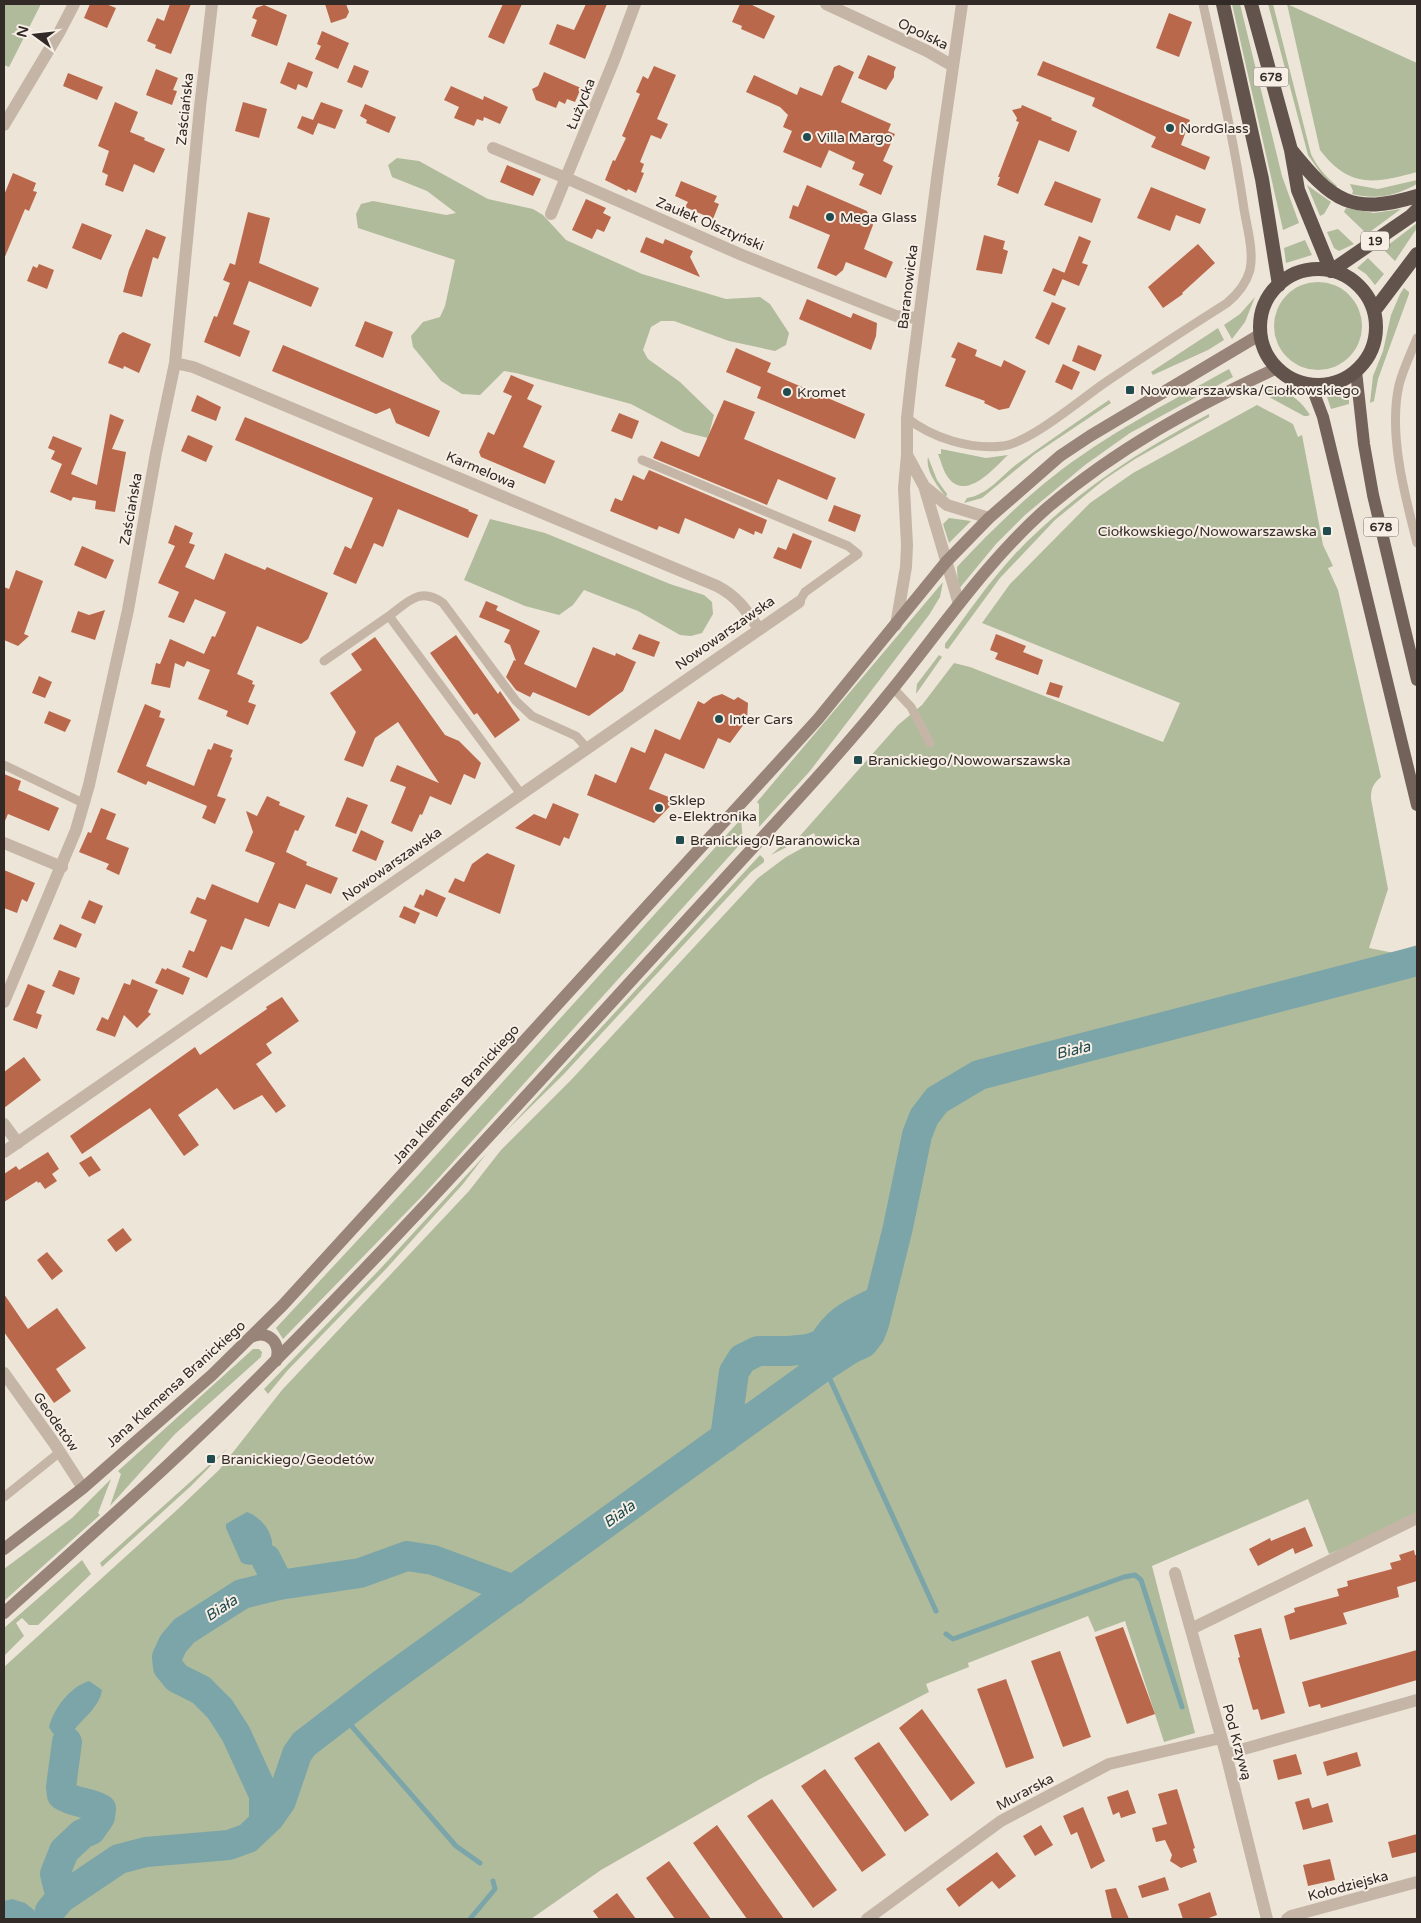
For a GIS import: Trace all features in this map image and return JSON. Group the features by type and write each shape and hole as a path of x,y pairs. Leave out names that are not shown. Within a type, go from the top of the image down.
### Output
{"highway":[{"name":"678","path":"1223,4 1262,179 1278,285"},
{"name":"678","path":"1251,4 1291,150 1298,190 1331,270"},
{"path":"1291,150 1315,180 1329,192 1344,199 1357,203 1378,205 1417,196"},
{"name":"19","path":"1331,270 1404,221 1417,210"},
{"path":"1374,311 1417,254"},
{"path":"1331,270 1346,276 1368,296 1374,311 1376,337 1372,350 1365,362 1356,371 1335,382 1311,385 1287,376 1269,358 1261,334 1261,320 1264,307 1278,285 1303,271 1331,270"}],"main road":[{"path":"896,625 946,562 989,518 1060,456 1090,436 1261,334"},
{"path":"4,1614 191,1445 276,1361 426,1205 751,849 893,688 959,604 1020,534 1046,509 1095,470 1180,416 1277,368"},
{"name":"678","path":"1356,371 1364,444 1373,496 1417,680"},
{"name":"678","path":"1311,385 1323,417 1417,805"},
{"name":"Jana Klemensa Branickiego","path":"4,1549 83,1488 212,1375 251,1337 742,803 824,712 896,625"},
{"path":"251,1337 262,1334 273,1339 278,1349 276,1361"}],"street":[{"path":"4,124 59,33 74,4"},
{"name":"Zaściańska","path":"4,1002 76,830 128,610 156,453 175,362 212,4"},
{"name":"Łużycka","path":"551,214 636,4"},
{"name":"Opolska","path":"826,4 927,51 953,66"},
{"name":"Baranowicka","path":"896,625 906,567 907,545 904,488 907,455 907,418 918,318 962,4"},
{"name":"Zaułek Olsztyński","path":"493,148 751,259 896,316 918,318"},
{"name":"Karmelowa","path":"175,362 193,367 717,586 729,592 743,604 759,629"},
{"name":"Baranowicka","path":"907,455 924,486 959,604"},
{"name":"Baranowicka","path":"924,486 947,504 989,518"},
{"name":"Nowowarszawska","path":"4,1152 799,602"},
{"path":"4,843 62,867"},
{"path":"4,1124 18,1143"},
{"name":"Geodetów","path":"4,1373 83,1488"},
{"path":"1190,1629 1417,1518"},
{"name":"Pod Krzywą","path":"1176,1573 1226,1754 1267,1919"},
{"path":"1226,1754 1417,1700"},
{"name":"Murarska","path":"867,1919 1001,1821 1109,1764 1221,1738"},
{"name":"Kołodziejska","path":"1287,1919 1292,1916 1417,1882"}],"lane":[{"path":"907,418 918,427 933,434 983,446 1005,446 1026,438 1106,382 1227,303 1242,289 1250,269 1249,246 1235,148 1203,4"},
{"path":"1417,338 1399,385 1396,409 1404,492 1417,543"},
{"path":"642,460 848,546 858,554 806,592 799,602"},
{"path":"324,661 412,599 419,595 428,595 443,603 516,701 532,716 576,736 587,748"},
{"path":"389,616 521,794"},
{"path":"893,688 911,706 930,743"},
{"path":"4,765 83,803"},
{"path":"4,1497 60,1452"}],"green space":[{"path":"4,4 41,4 9,67 4,65"},
{"path":"1232,4 1240,4 1282,176 1299,223 1283,230"},
{"path":"1268,4 1273,4 1311,154 1336,187 1322,175 1308,155"},
{"path":"1287,4 1417,63 1417,172 1388,179 1363,180 1341,171 1320,150"},
{"path":"397,158 419,161 488,199 533,209 543,215 566,240 642,274 726,299 760,297 770,304 789,333 786,345 775,351 729,341 674,321 661,321 651,327 643,350 648,359 680,382 714,415 708,438 684,432 631,404 516,373 504,371 480,395 462,394 441,381 413,347 411,336 423,322 440,317 445,306 455,260 358,228 356,214 361,204 373,201 446,215 456,213 427,191 392,177 388,165"},
{"path":"1417,180 1417,184 1401,191 1377,197 1352,194 1353,191 1350,184 1378,189"},
{"path":"1307,185 1331,202 1324,214 1320,216"},
{"path":"1346,208 1374,213 1401,209 1367,234 1344,212"},
{"path":"1417,223 1417,228 1395,261 1383,249"},
{"path":"1338,229 1354,244 1339,251 1334,248 1327,232"},
{"path":"1305,240 1312,255 1286,263 1284,248"},
{"path":"1368,258 1384,274 1375,285 1366,274 1357,268"},
{"path":"1318,282 1335,286 1349,295 1358,309 1362,326 1358,343 1349,357 1335,366 1318,370 1301,366 1287,357 1278,343 1274,326 1278,309 1287,295 1301,286"},
{"path":"1404,288 1409,294 1378,379 1374,401 1370,403 1373,376 1383,351 1391,315"},
{"path":"1255,297 1245,322 1232,339 1224,325 1240,314"},
{"path":"1218,328 1224,340 1208,350 1153,375 1151,372"},
{"path":"1229,369 1233,377 1130,433 1085,465 1025,515 996,544 958,590 957,567 1002,521 1051,478 1115,434"},
{"path":"1279,388 1296,399 1310,415 1304,416 1260,391 1260,389"},
{"path":"1349,391 1349,404 1331,409 1327,397"},
{"path":"1109,400 1111,403 1035,454 982,498 964,503 967,498 988,489 1017,464"},
{"path":"1257,405 1293,424 1298,437 1302,435 1323,545 1333,566 1328,568 1338,590 1381,777 1373,786 1371,799 1388,889 1369,948 1394,953 1417,945 1417,1518 1329,1554 1308,1499 1152,1566 1195,1733 1164,1742 1125,1621 1095,1632 1088,1616 968,1663 969,1667 926,1684 929,1692 760,1779 601,1870 531,1919 4,1919 4,1667 219,1470 282,1390 469,1191 501,1150 572,1079 758,878 786,857 817,840 814,833 771,855 788,840 799,837 898,725 922,705 954,663 970,667 1163,742 1180,703 982,623 1010,584 1090,503 1133,473"},
{"path":"1209,414 1209,417 1135,459 1105,479 1055,520 1000,578 948,649 945,648 945,644 996,576 1036,533 1106,476 1131,459"},
{"path":"941,449 986,458 1008,455 979,481 962,486 954,483 947,476 938,454 941,454"},
{"path":"928,457 937,480 947,494 946,497 930,473"},
{"path":"949,518 971,521 949,543 943,524"},
{"path":"490,519 545,533 670,584 704,595 712,602 713,614 702,633 691,636 680,635 638,611 584,590 573,605 559,615 525,606 464,580"},
{"path":"943,582 940,597 929,615 810,771 759,827 759,804 757,802"},
{"path":"939,655 942,657 916,694 917,684"},
{"path":"741,819 743,841 425,1193 283,1339 276,1328 419,1174"},
{"path":"760,855 764,862 751,872 563,1075 504,1133"},
{"path":"486,1154 463,1184 385,1270 287,1371 268,1394 264,1389 381,1268"},
{"path":"253,1349 259,1349 262,1352 261,1357 175,1434 110,1506 121,1474 118,1471"},
{"path":"228,1448 192,1485 102,1567 100,1563"},
{"path":"111,1479 98,1513 100,1515 4,1601 4,1569 72,1518"},
{"path":"82,1560 91,1574 38,1625 29,1625 22,1618 16,1623 24,1636 4,1656 4,1628"}],"water":[{"path":"247,1512 266,1526 272,1542 271,1551 266,1559 250,1565 241,1562 226,1528 226,1524"},
{"path":"89,1681 102,1690 100,1697 92,1710 75,1728 67,1742 64,1741 56,1736 49,1727 51,1720 69,1693"},
{"path":"12,1899 25,1903 34,1910 35,1914 43,1919 4,1919 4,1901"}],"building":[{"path":"90,4 106,4 116,8 107,28 84,18"},
{"path":"170,4 191,4 171,54 155,48 156,45 147,41 157,18 164,21"},
{"path":"325,4 346,4 349,12 346,18 331,23"},
{"path":"503,4 522,4 504,44 488,37"},
{"path":"586,4 607,4 585,59 549,44 557,24 574,30"},
{"path":"740,4 750,4 775,16 764,39 741,29 742,26 732,22"},
{"path":"264,5 287,15 277,46 251,36 257,20 252,18 256,8"},
{"path":"1169,13 1192,22 1179,57 1156,48"},
{"path":"322,31 349,43 338,69 315,59 321,46 317,44"},
{"path":"868,55 896,67 894,77 886,90 858,78"},
{"path":"1043,61 1190,120 1181,145 1210,157 1205,170 1151,147 1156,137 1092,106 1095,98 1037,75"},
{"path":"288,62 313,72 307,88 298,84 296,90 280,83"},
{"path":"354,65 369,71 362,88 347,82"},
{"path":"839,65 854,72 841,102 891,124 888,131 895,134 883,161 893,166 881,195 859,185 864,174 852,169 855,162 829,150 821,168 783,152 792,131 783,127 788,115 780,107 746,92 754,75 797,95 800,87 822,96 834,67"},
{"path":"654,66 676,75 657,119 668,124 661,139 651,135 640,162 644,164 641,172 644,173 636,193 628,189 627,191 605,180 613,160 615,161 626,138 622,136 640,94 636,92 643,76 648,79"},
{"path":"156,69 178,78 173,90 177,91 172,105 146,95"},
{"path":"544,72 581,88 575,102 567,99 565,104 559,101 556,108 536,100 532,89 538,86"},
{"path":"68,73 103,87 97,100 63,86"},
{"path":"451,86 483,100 484,96 508,107 500,124 484,117 483,121 477,119 474,126 454,118 459,107 444,100"},
{"path":"115,102 138,112 130,132 165,149 154,173 134,164 123,192 105,185 108,175 102,172 109,151 98,146"},
{"path":"243,102 267,109 259,138 235,131"},
{"path":"321,102 343,110 335,129 318,123 313,135 297,128 302,116 313,120"},
{"path":"365,104 396,117 389,133 366,123 367,120 360,116"},
{"path":"1022,105 1077,131 1069,152 1039,140 1018,194 997,185 1000,177 998,177 1019,122 1016,121 1017,118 1012,110 1021,108"},
{"path":"507,165 541,179 533,196 500,182"},
{"path":"13,173 36,183 33,191 37,192 29,211 25,209 4,259 4,195"},
{"path":"681,181 717,196 714,202 719,204 713,219 685,207 688,202 675,196"},
{"path":"1055,181 1101,199 1092,223 1044,205"},
{"name":"Mega Glass","path":"807,185 867,211 873,225 864,249 893,262 886,278 846,262 843,270 836,276 817,268 830,235 789,218 793,205 798,207"},
{"path":"1151,187 1206,209 1200,224 1176,215 1170,231 1137,218"},
{"path":"586,199 606,208 603,213 611,217 604,232 597,229 592,239 572,230"},
{"path":"248,212 270,218 259,263 319,288 311,307 249,281 233,324 250,331 240,357 204,342 214,316 217,317 230,283 223,280 230,263 235,265"},
{"path":"82,223 112,235 101,260 72,248"},
{"path":"146,229 166,237 158,259 153,257 142,297 123,292 129,270"},
{"path":"984,235 1005,241 1003,249 1008,251 1002,274 976,270"},
{"path":"1079,236 1091,241 1082,263 1088,265 1079,286 1062,279"},
{"path":"646,237 663,244 665,239 693,251 690,257 700,277 640,252"},
{"path":"1198,244 1215,263 1183,294 1163,308 1148,287"},
{"path":"39,264 54,270 47,289 27,281 33,266 37,268"},
{"path":"1053,268 1065,273 1055,296 1043,291"},
{"path":"807,299 851,318 853,313 877,323 876,336 871,350 799,319"},
{"path":"1052,302 1066,308 1049,345 1035,338"},
{"path":"365,321 393,332 383,358 355,346"},
{"path":"123,332 151,344 139,373 124,366 123,369 108,363 119,335"},
{"path":"958,342 977,350 975,356 1001,367 1004,360 1026,371 1009,408 999,410 984,403 985,401 945,386 956,359 951,357"},
{"path":"283,345 440,411 429,437 396,423 390,408 376,414 272,371"},
{"path":"1078,345 1102,355 1095,371 1072,361"},
{"name":"Kromet","path":"736,348 771,363 767,372 865,414 855,439 757,398 761,387 726,372"},
{"path":"1063,364 1080,372 1072,390 1055,382"},
{"path":"511,375 534,385 527,399 542,406 523,447 555,461 545,484 481,457 479,452 488,432 494,435 512,396 503,392"},
{"path":"197,395 221,407 216,421 191,411"},
{"path":"724,400 755,412 744,439 836,478 827,500 778,479 767,505 653,458 661,441 699,457"},
{"path":"619,413 639,421 632,439 611,431"},
{"path":"110,414 124,420 112,449 126,452 115,512 95,509 96,501 73,497 71,501 50,492 62,464 51,459 55,451 48,448 53,436 82,448 71,474 97,485"},
{"path":"245,417 469,510 478,515 468,538 398,509 383,547 374,543 356,584 333,574 345,546 351,549 373,498 235,440"},
{"path":"188,435 213,446 206,462 181,451"},
{"path":"649,470 767,520 762,534 755,531 754,535 739,528 734,539 685,518 679,534 659,526 657,530 610,511 615,498 622,501 633,475 644,480"},
{"path":"834,505 861,515 855,532 828,521"},
{"path":"175,525 193,533 189,543 195,545 185,567 214,580 225,553 265,570 267,567 328,593 308,639 301,644 257,626 237,674 253,681 252,684 255,685 248,702 256,705 248,725 226,716 228,711 198,699 210,670 187,661 184,667 175,663 170,688 151,684 156,663 160,664 170,639 204,654 212,636 215,637 226,612 195,599 184,623 168,617 179,592 158,583 175,546 168,543"},
{"path":"793,533 812,541 801,569 773,558 778,547 786,550"},
{"path":"82,546 114,560 106,579 74,565"},
{"path":"16,570 43,581 24,634 29,636 18,646 4,640 4,587 9,589"},
{"path":"486,601 498,606 496,610 540,631 524,664 576,688 593,647 615,656 616,653 636,662 623,691 589,716 533,692 530,697 516,690 506,677 514,660 516,661 510,645 504,642 510,630 479,617"},
{"path":"105,610 95,640 71,632 78,611 89,615"},
{"path":"639,634 660,642 654,657 632,649"},
{"path":"996,634 1026,646 1023,652 1043,660 1038,675 995,659 998,653 990,650"},
{"path":"456,635 498,694 500,691 520,720 495,738 477,713 474,715 430,653"},
{"path":"375,637 445,735 459,741 481,763 475,779 464,774 451,805 430,796 412,832 391,823 406,787 390,781 397,765 439,783 398,722 375,738 363,767 344,760 356,732 330,693 362,670 351,654"},
{"path":"39,676 52,682 45,698 32,693"},
{"path":"1050,682 1063,686 1059,698 1046,694"},
{"path":"722,694 734,700 738,697 748,703 747,720 730,743 718,738 704,769 665,753 649,789 676,800 654,823 587,795 595,774 616,783 631,747 645,753 655,729 680,740 698,701 704,704 713,697"},
{"path":"145,704 161,711 159,717 165,719 146,766 194,786 208,749 211,750 214,743 233,750 230,757 232,758 217,796 226,799 215,824 202,818 207,806 148,781 146,785 117,772"},
{"path":"49,711 71,720 65,732 44,723"},
{"path":"4,774 21,781 18,790 59,808 49,831 8,814 4,823"},
{"path":"267,796 280,802 279,805 305,816 298,831 295,830 286,852 307,862 306,865 338,878 331,894 306,884 295,909 279,903 269,927 245,918 232,950 221,946 207,978 182,967 189,950 194,952 207,920 190,913 197,897 205,900 212,884 258,903 275,863 245,851 253,832 246,811 257,816"},
{"path":"347,797 368,805 356,834 335,826"},
{"path":"553,803 579,814 569,839 564,837 560,846 515,828 534,814 546,819"},
{"path":"101,808 116,814 106,839 129,848 119,875 106,869 109,864 79,852 88,832 91,833"},
{"path":"361,830 384,841 376,861 352,851"},
{"path":"487,853 515,865 500,914 448,892 455,878 464,882 472,864"},
{"path":"4,870 35,883 27,902 22,899 17,913 4,908"},
{"path":"426,889 446,898 437,917 414,907 420,894 423,896"},
{"path":"89,900 103,906 95,924 81,918"},
{"path":"404,906 420,913 415,924 399,917"},
{"path":"60,924 82,934 76,948 53,939"},
{"path":"162,968 166,970 167,968 190,978 183,995 155,983"},
{"path":"59,970 80,978 74,995 52,986"},
{"path":"132,979 158,990 148,1012 151,1014 137,1028 124,1015 115,1037 96,1030 102,1017 108,1020 124,983 130,985"},
{"path":"28,984 45,991 36,1013 42,1015 37,1029 13,1020"},
{"path":"282,997 299,1021 266,1044 272,1053 256,1064 286,1106 276,1113 262,1095 234,1110 217,1088 178,1115 199,1145 184,1156 150,1108 82,1154 70,1136 195,1047 200,1055"},
{"path":"24,1057 41,1080 4,1108 4,1072"},
{"path":"48,1152 59,1169 52,1174 57,1181 45,1189 37,1181 4,1202 4,1174 16,1166 19,1170"},
{"path":"91,1156 101,1170 89,1177 79,1163"},
{"path":"123,1228 132,1240 116,1252 107,1240"},
{"path":"47,1252 63,1271 52,1280 37,1260"},
{"path":"4,1294 28,1329 57,1308 86,1348 56,1369 71,1391 54,1403 4,1332"},
{"path":"1305,1527 1313,1546 1295,1554 1293,1548 1258,1566 1249,1549 1270,1538 1271,1541"},
{"path":"1414,1550 1415,1555 1417,1555 1417,1581 1397,1587 1399,1597 1343,1613 1347,1624 1290,1640 1284,1616 1295,1612 1294,1608 1339,1596 1337,1589 1348,1586 1347,1581 1392,1569 1390,1563 1401,1560 1399,1555"},
{"path":"1123,1627 1155,1714 1127,1724 1095,1637"},
{"path":"1261,1628 1285,1713 1261,1720 1258,1709 1253,1710 1238,1658 1240,1657 1234,1635"},
{"path":"1417,1650 1417,1680 1321,1708 1320,1704 1309,1707 1302,1682"},
{"path":"1060,1651 1091,1737 1063,1747 1031,1661"},
{"path":"1006,1679 1034,1758 1006,1768 977,1689"},
{"path":"922,1709 975,1783 951,1801 899,1728"},
{"path":"879,1742 929,1815 905,1832 854,1758"},
{"path":"1357,1752 1361,1766 1327,1776 1323,1762"},
{"path":"1296,1754 1302,1774 1278,1780 1273,1760"},
{"path":"825,1769 886,1855 862,1872 801,1786"},
{"path":"1177,1789 1195,1848 1193,1849 1197,1862 1181,1868 1170,1861 1172,1855 1165,1840 1156,1842 1152,1828 1167,1824 1158,1794"},
{"path":"1128,1790 1136,1813 1121,1818 1119,1812 1113,1815 1107,1797"},
{"path":"1309,1798 1312,1808 1328,1803 1333,1822 1303,1830 1295,1802"},
{"path":"772,1799 837,1890 813,1908 747,1816"},
{"path":"1083,1807 1105,1861 1091,1869 1077,1832 1071,1835 1063,1816"},
{"path":"717,1825 784,1919 747,1919 693,1843"},
{"path":"1041,1825 1053,1845 1035,1856 1023,1836"},
{"path":"1417,1834 1417,1852 1392,1858 1388,1842"},
{"path":"997,1852 1016,1876 999,1889 992,1881 959,1907 946,1889"},
{"path":"1330,1859 1335,1880 1308,1886 1303,1865"},
{"path":"669,1861 711,1919 675,1919 646,1878"},
{"path":"1165,1877 1169,1890 1142,1898 1138,1886"},
{"path":"1116,1888 1129,1919 1112,1919 1105,1890"},
{"path":"1210,1892 1217,1915 1206,1919 1183,1919 1178,1904"},
{"path":"617,1893 636,1919 599,1919 593,1911"}],"waterway":[{"name":"Biała","path":"48,1919 50,1911 61,1898 119,1859 146,1852 229,1845 248,1838 269,1818 281,1801 297,1754 304,1744 381,1685 824,1366 863,1343 870,1334 874,1324 898,1227 917,1135 924,1117 937,1100 979,1075 1417,961"},
{"name":"Biała","path":"725,1438 734,1372 742,1359 758,1351 809,1349 823,1344 841,1322 880,1300"},
{"path":"824,1366 936,1611"},
{"name":"Biała","path":"264,1823 264,1795 236,1734 220,1709 201,1690 177,1678 168,1667 167,1657 173,1644 184,1631 242,1594 279,1585 360,1573 407,1556 433,1560 514,1590"},
{"path":"266,1559 279,1585"},
{"path":"946,1634 953,1639 1124,1577 1135,1575 1141,1580 1182,1707"},
{"path":"342,1715 456,1846 480,1863"},
{"path":"61,1898 55,1874 64,1851 82,1834 91,1830 100,1817 101,1809 71,1800 62,1795 61,1787 67,1742"},
{"path":"470,1919 495,1889 493,1881"}],"place":[{"name":"NordGlass","path":"1170,128"},
{"name":"Villa Margo","path":"807,137"},
{"name":"Mega Glass","path":"830,217"},
{"name":"Nowowarszawska/Ciołkowskiego","path":"1130,390"},
{"name":"Kromet","path":"787,392"},
{"name":"Ciołkowskiego/Nowowarszawska","path":"1327,531"},
{"name":"Inter Cars","path":"719,719"},
{"name":"Branickiego/Nowowarszawska","path":"858,760"},
{"name":"Sklep e-Elektronika","path":"659,808"},
{"name":"Branickiego/Baranowicka","path":"680,840"},
{"name":"Branickiego/Geodetów","path":"211,1459"}]}
